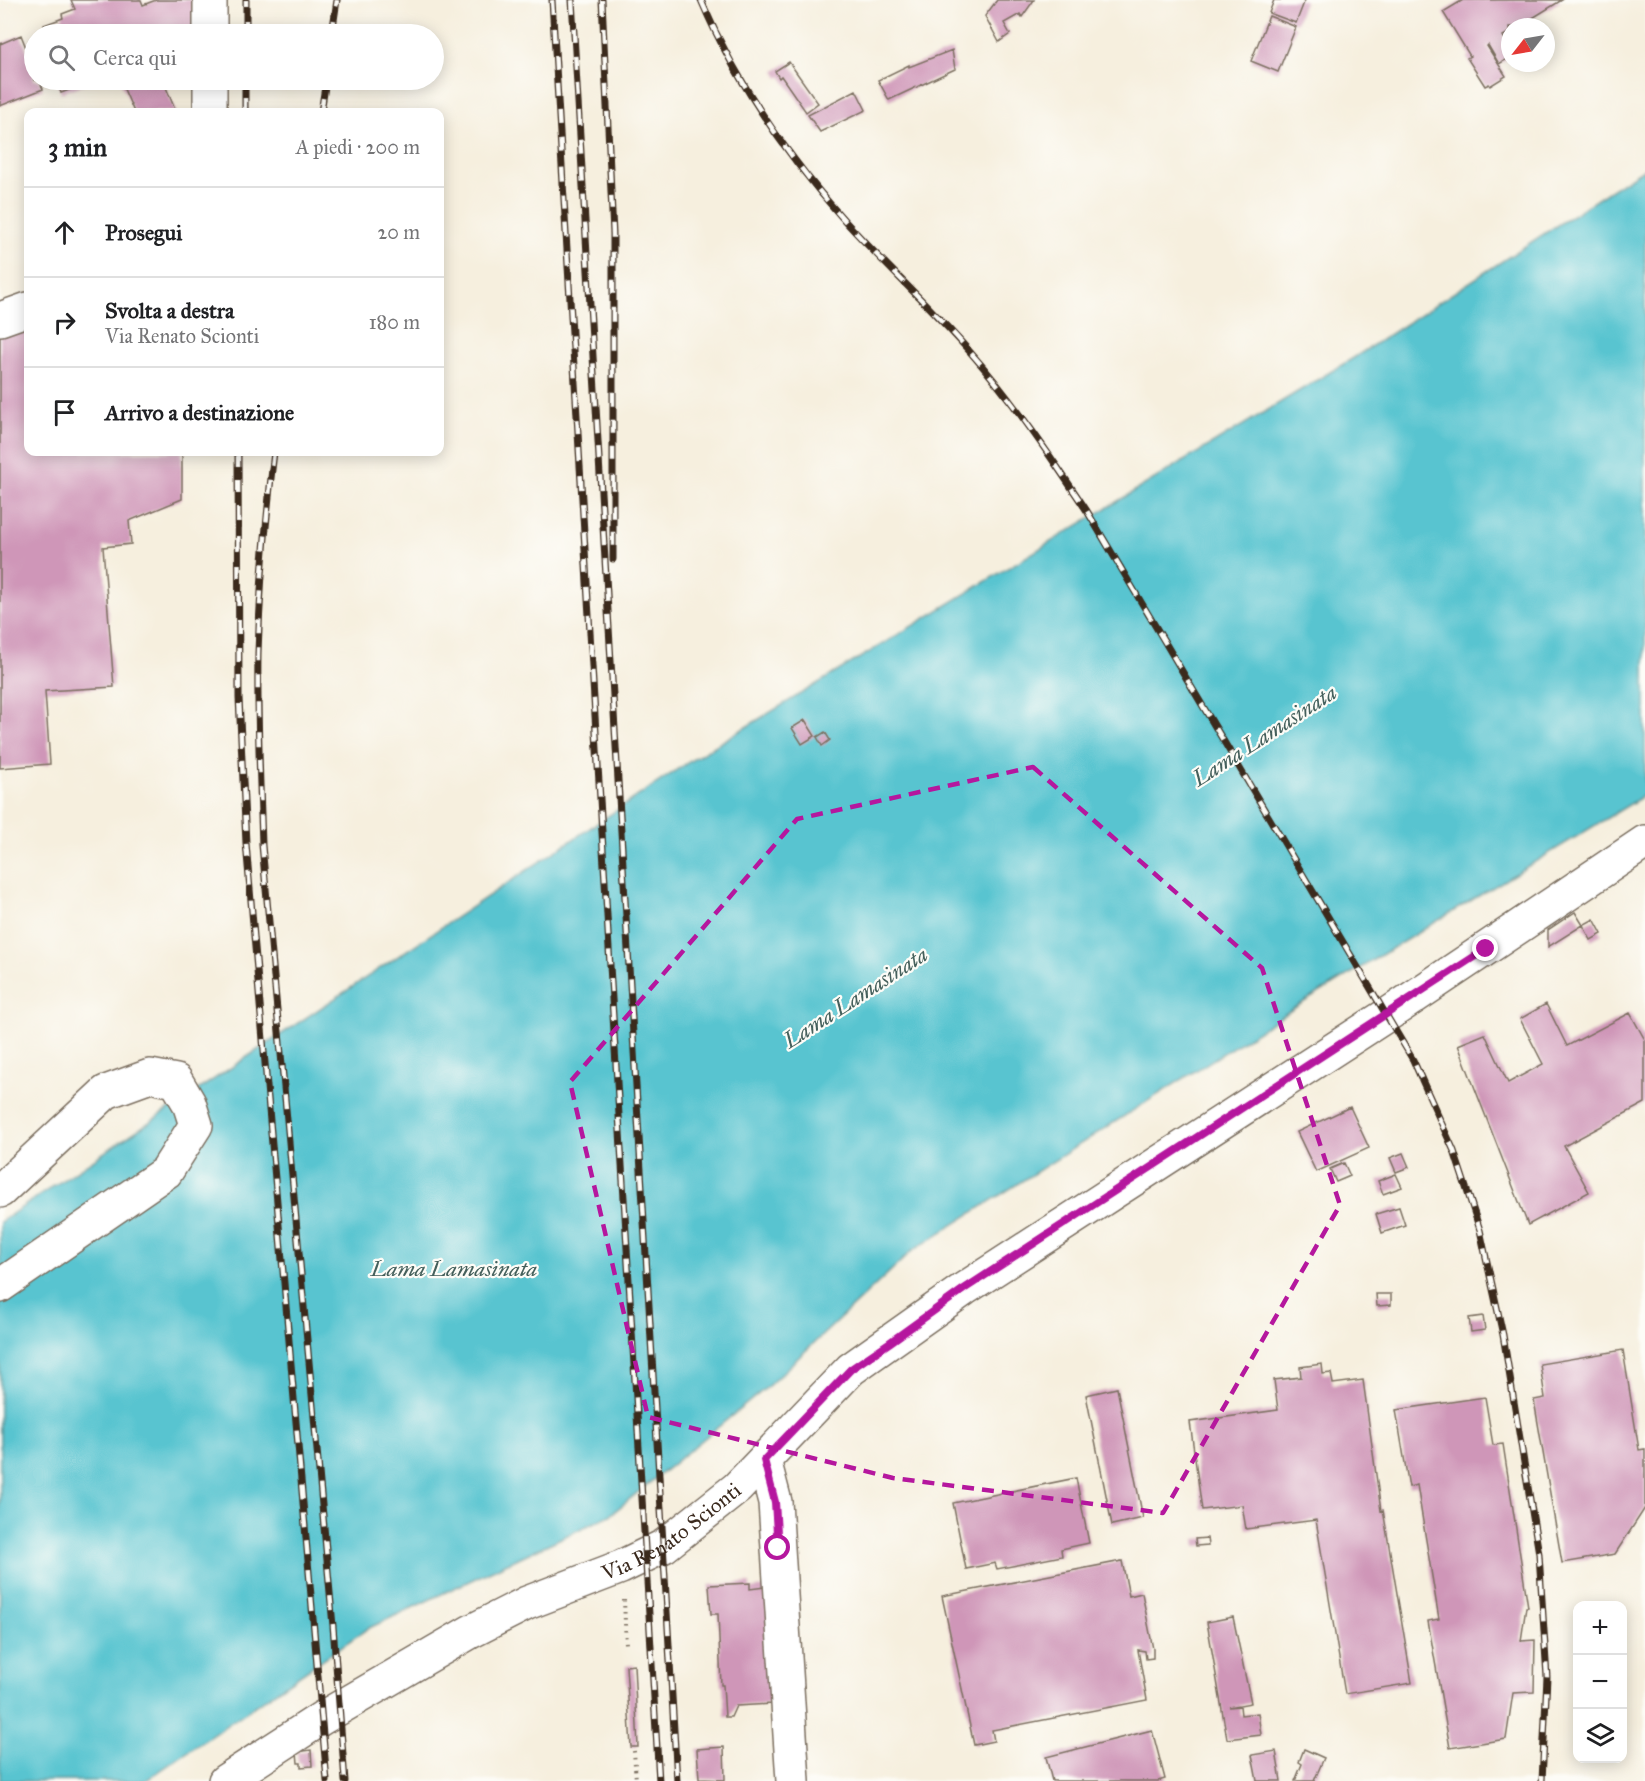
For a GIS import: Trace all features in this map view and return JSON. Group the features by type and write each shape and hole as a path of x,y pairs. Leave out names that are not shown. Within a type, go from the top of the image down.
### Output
{"street":[{"path":"210,0 210,24"},
{"path":"210,90 210,108"},
{"path":"0,319 24,310"},
{"name":"Via Renato Scionti","path":"242,1776 322,1718 470,1632 527,1603 621,1567 664,1546 737,1488 851,1369 955,1296 1387,1015 1645,842"},
{"path":"0,1191 106,1092 150,1076 176,1081 189,1103 196,1125 166,1172 0,1286"},
{"path":"764,1460 775,1502 793,1781"}],"path":[{"path":"621,1567 626,1645"},
{"path":"634,1751 636,1781"}],"highlighted area":[{"path":"1033,767 1262,968 1340,1205 1163,1513 893,1478 648,1417 570,1082 797,819"}],"water":[{"name":"Lama Lamasinata","path":"1645,168 1645,795 1299,1005 912,1251 766,1388 610,1515 367,1629 145,1781 0,1781 0,1222 695,758 1355,357"}],"building":[{"path":"71,0 141,0 143,5 156,0 203,0 203,24 47,24 63,18 62,14 75,9"},
{"path":"997,0 1034,0 1022,17 1020,14 1004,23 1010,34 999,42 985,16"},
{"path":"1274,0 1305,0 1296,23 1269,13"},
{"path":"1463,0 1562,0 1533,18 1501,18 1501,63 1499,64 1487,46 1501,68 1501,72 1506,76 1490,86 1489,84 1485,86 1467,58 1470,56 1443,12"},
{"path":"1269,16 1296,27 1278,72 1251,61"},
{"path":"21,35 24,43 24,90 40,90 0,106 0,44"},
{"path":"952,50 955,69 889,100 878,80 909,65 909,67"},
{"path":"789,62 818,103 806,112 775,71"},
{"path":"124,90 167,90 174,108 132,108"},
{"path":"856,90 866,110 820,132 808,115"},
{"path":"24,319 24,456 182,456 182,499 129,521 131,544 103,547 114,687 45,691 50,764 0,768 0,329"},
{"path":"805,720 815,736 802,744 792,728"},
{"path":"825,732 830,740 822,746 817,737"},
{"path":"1575,912 1583,925 1548,947 1548,930"},
{"path":"1594,919 1602,934 1591,940 1583,925"},
{"path":"1546,1004 1567,1046 1630,1013 1645,1040 1645,1103 1564,1146 1589,1192 1528,1225 1458,1045 1485,1034 1508,1083 1543,1064 1520,1019"},
{"path":"1350,1107 1369,1148 1316,1172 1297,1132"},
{"path":"1403,1153 1409,1167 1396,1172 1390,1158"},
{"path":"1344,1163 1350,1176 1336,1182 1330,1169"},
{"path":"1396,1174 1402,1187 1383,1194 1378,1181"},
{"path":"1399,1207 1405,1225 1382,1233 1376,1214"},
{"path":"1376,1294 1391,1294 1391,1305 1377,1306"},
{"path":"1483,1316 1485,1330 1471,1332 1469,1318"},
{"path":"1623,1350 1639,1450 1645,1449 1645,1508 1615,1554 1562,1563 1534,1400 1545,1398 1540,1364"},
{"path":"1322,1364 1323,1374 1331,1373 1333,1384 1363,1380 1381,1511 1383,1510 1412,1683 1345,1694 1316,1520 1246,1529 1242,1505 1202,1510 1190,1422 1278,1410 1274,1380 1301,1377 1300,1367"},
{"path":"1117,1388 1143,1518 1112,1525 1086,1395"},
{"path":"1485,1397 1493,1445 1503,1444 1528,1607 1526,1607 1521,1641 1535,1640 1534,1692 1513,1693 1506,1739 1450,1748 1428,1621 1439,1619 1417,1485 1409,1487 1396,1410"},
{"path":"1076,1478 1089,1543 1061,1549 1062,1556 997,1569 995,1563 966,1569 953,1503"},
{"path":"1207,1538 1208,1545 1196,1546 1195,1539"},
{"path":"1122,1561 1129,1596 1142,1593 1153,1649 1153,1658 1146,1659 1145,1651 1138,1650 1147,1700 992,1730 994,1741 974,1745 942,1596"},
{"path":"750,1583 750,1589 773,1586 773,1704 736,1706 731,1717 725,1717 723,1685 721,1685 718,1614 711,1614 709,1585"},
{"path":"1233,1617 1251,1703 1229,1707 1240,1706 1241,1715 1258,1713 1261,1735 1227,1739 1207,1622"},
{"path":"634,1665 638,1747 631,1747 626,1666"},
{"path":"1152,1730 1165,1779 1158,1781 1052,1781 1046,1757"},
{"path":"724,1747 725,1780 699,1779 697,1749"},
{"path":"1304,1749 1324,1758 1314,1781 1295,1781 1302,1764 1299,1762"},
{"path":"311,1750 312,1766 301,1767 301,1763 298,1763 297,1752"},
{"path":"1276,1751 1281,1781 1257,1781 1252,1755"}],"railway":[{"path":"246,0 246,24"},
{"path":"333,24 337,0"},
{"path":"552,0 659,1781"},
{"path":"572,0 677,1781"},
{"path":"602,0 613,234 613,559"},
{"path":"701,0 746,88 783,144 845,221 940,319 987,372 1032,430 1087,511 1413,1060 1454,1151 1480,1230 1503,1335 1539,1554 1547,1677 1542,1781"},
{"path":"245,90 245,108"},
{"path":"322,108 324,90"},
{"path":"238,456 239,698 246,843 327,1781"},
{"path":"274,456 260,602 258,653 262,845 345,1781"}],"route":[{"path":"778,1548 775,1502 764,1460 851,1369 964,1289 1486,949"}]}
